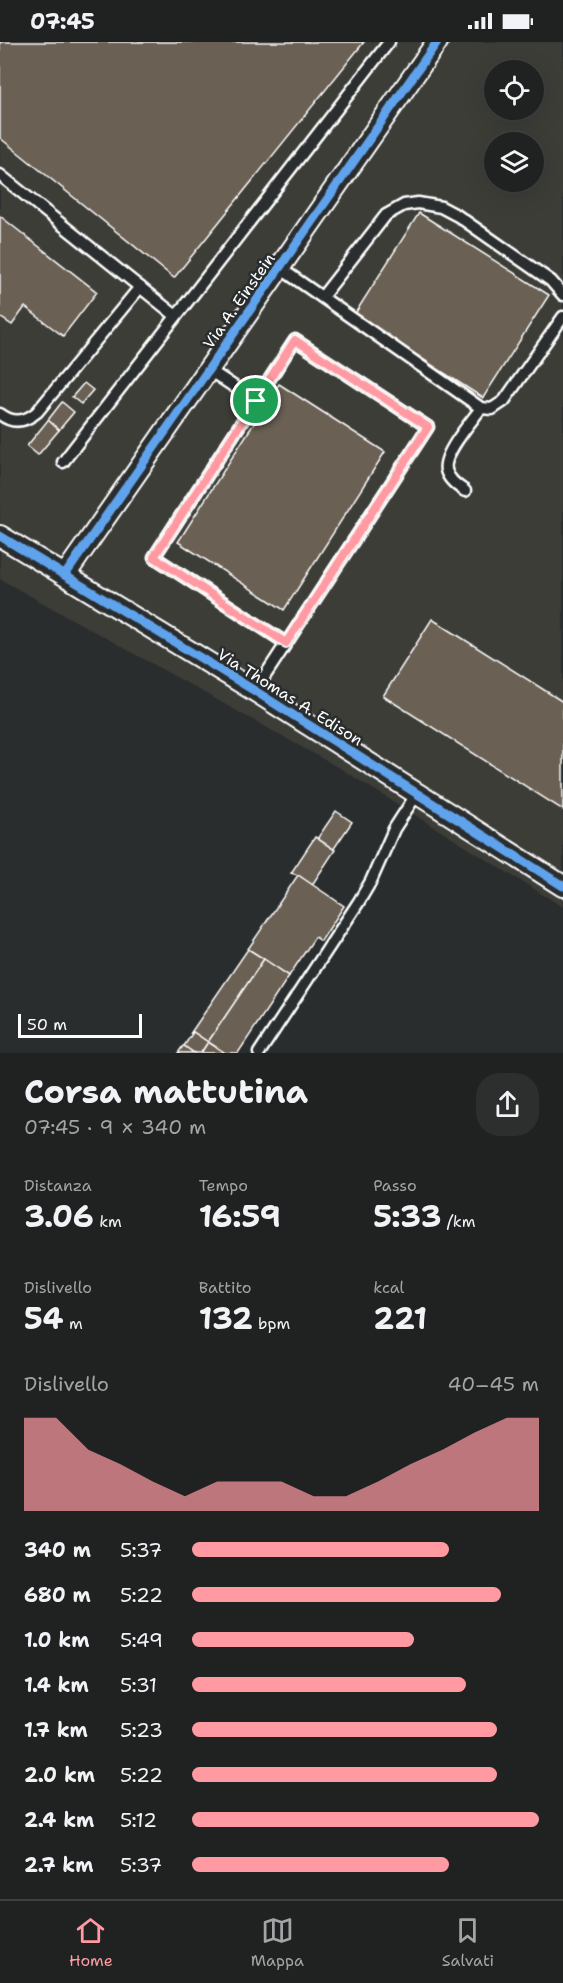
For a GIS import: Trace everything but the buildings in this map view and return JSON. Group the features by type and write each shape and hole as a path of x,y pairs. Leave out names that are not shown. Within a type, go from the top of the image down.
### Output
{"street":[{"name":"Via A. Einstein","path":"64,575 437,42"},
{"name":"Via Thomas A. Edison","path":"0,536 255,691 563,886"}],"lane":[{"path":"63,462 389,42"},
{"path":"0,175 176,316"},
{"path":"322,297 386,215 404,205 418,203 441,207 458,216 551,281 563,294"},
{"path":"280,268 481,408 492,409 504,401 563,317"},
{"path":"0,414 16,421 30,418 37,412 140,287"},
{"path":"255,691 428,427 295,340 154,557 286,643"},
{"path":"209,370 256,401"},
{"path":"465,491 452,481 445,462 481,408"},
{"path":"259,1053 362,898 394,829 416,795"}],"shaded area":[{"path":"0,42 563,42 563,907 341,769 0,579"}],"cycle path":[{"path":"65,575 437,42"},
{"path":"0,536 255,691 563,886"}],"route":[{"path":"295,340 428,427 286,643 154,557 256,401 295,340"}]}
